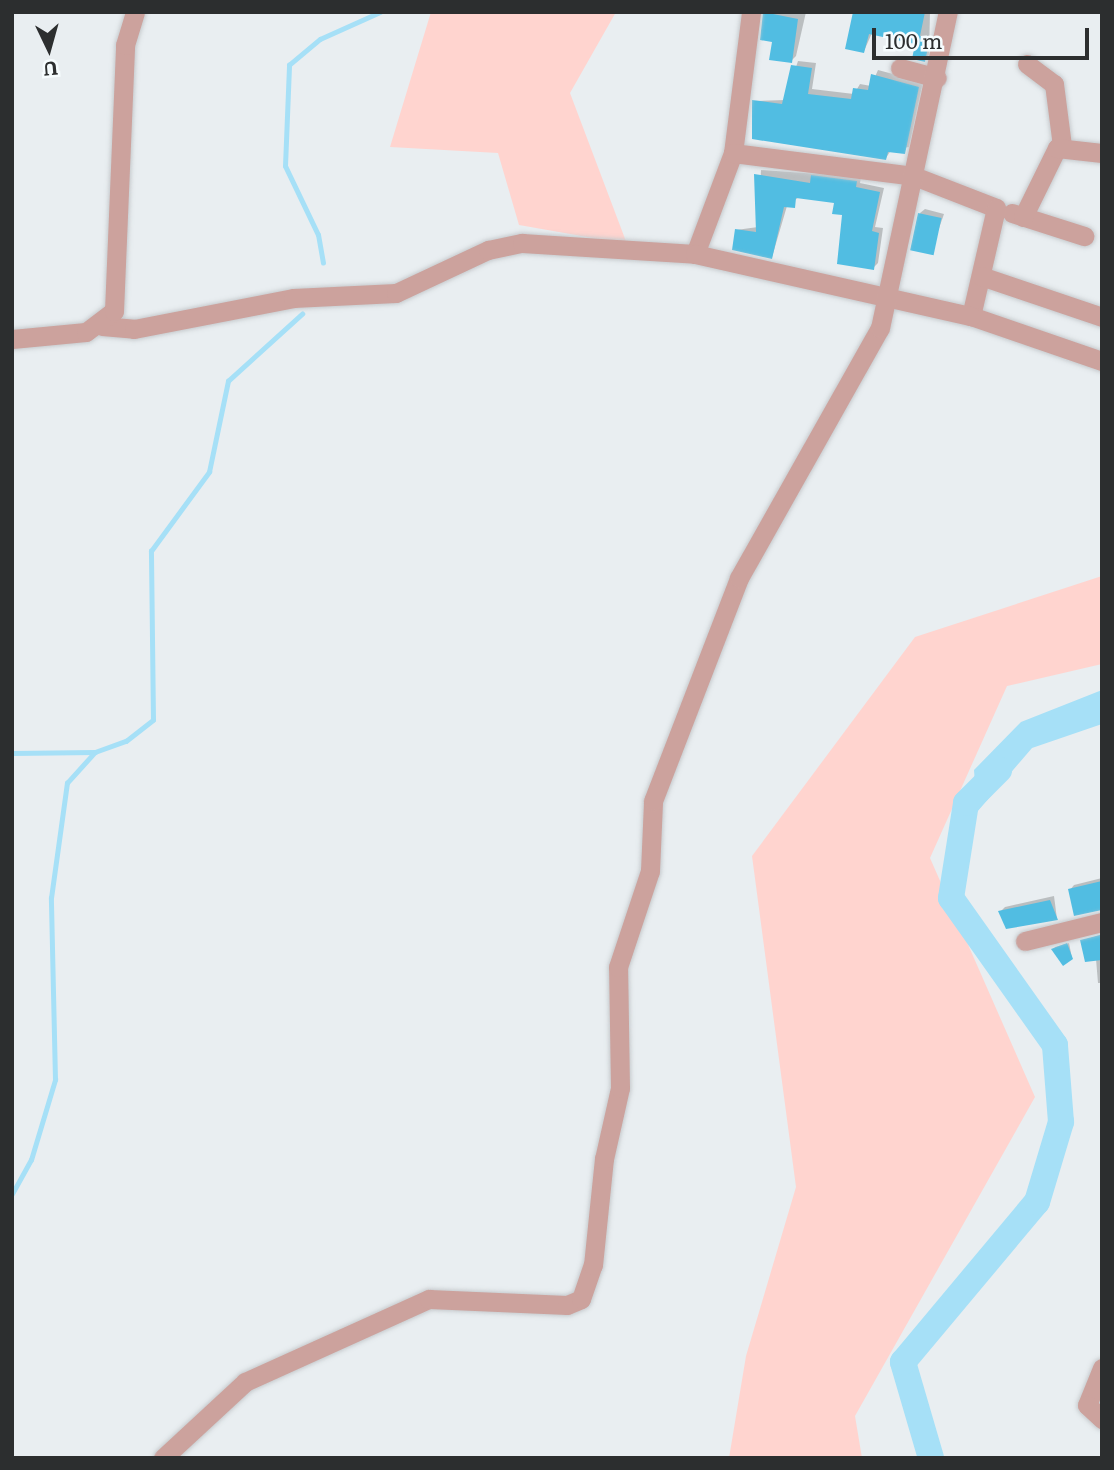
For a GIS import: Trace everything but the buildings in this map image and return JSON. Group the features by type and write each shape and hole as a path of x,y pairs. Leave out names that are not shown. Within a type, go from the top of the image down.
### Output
{"street":[{"path":"102,326 114,311 119,278 121,106 135,12"},
{"path":"695,254 733,153 751,12"},
{"path":"163,1458 245,1382 432,1298 580,1301 593,1265 604,1159 620,1088 618,967 650,871 653,801 739,578 875,343 937,78 948,12"},
{"path":"1023,217 1062,146 1055,83 1027,64"},
{"path":"900,68 937,78"},
{"path":"1062,146 1102,153"},
{"path":"733,153 914,176 996,208 1084,236"},
{"path":"971,316 996,208"},
{"path":"12,339 102,326 134,330 266,302 396,293 488,250 522,243 695,254 887,300 971,316 1102,361"},
{"path":"981,276 1102,317"},
{"path":"1025,941 1102,922"},
{"path":"1102,1367 1087,1405 1102,1419"}],"shaded area":[{"path":"431,12 616,12 570,93 627,244 519,225 498,153 390,147"},
{"path":"1102,576 1102,664 1007,686 930,858 1035,1097 855,1416 862,1458 729,1458 746,1356 796,1187 752,856 915,637"}],"water":[{"path":"1102,690 1102,724 1032,748 977,812 974,770 1021,722"}],"waterway":[{"path":"323,263 318,235 285,166 289,65 320,39 380,12"},
{"path":"12,753 95,752 126,741 153,720 151,551 209,472 228,381 302,314"},
{"path":"12,1194 31,1160 55,1080 51,898 67,783 94,753"},
{"path":"931,1458 903,1362 1037,1202 1061,1122 1055,1045 951,898 966,803 999,770"}]}
